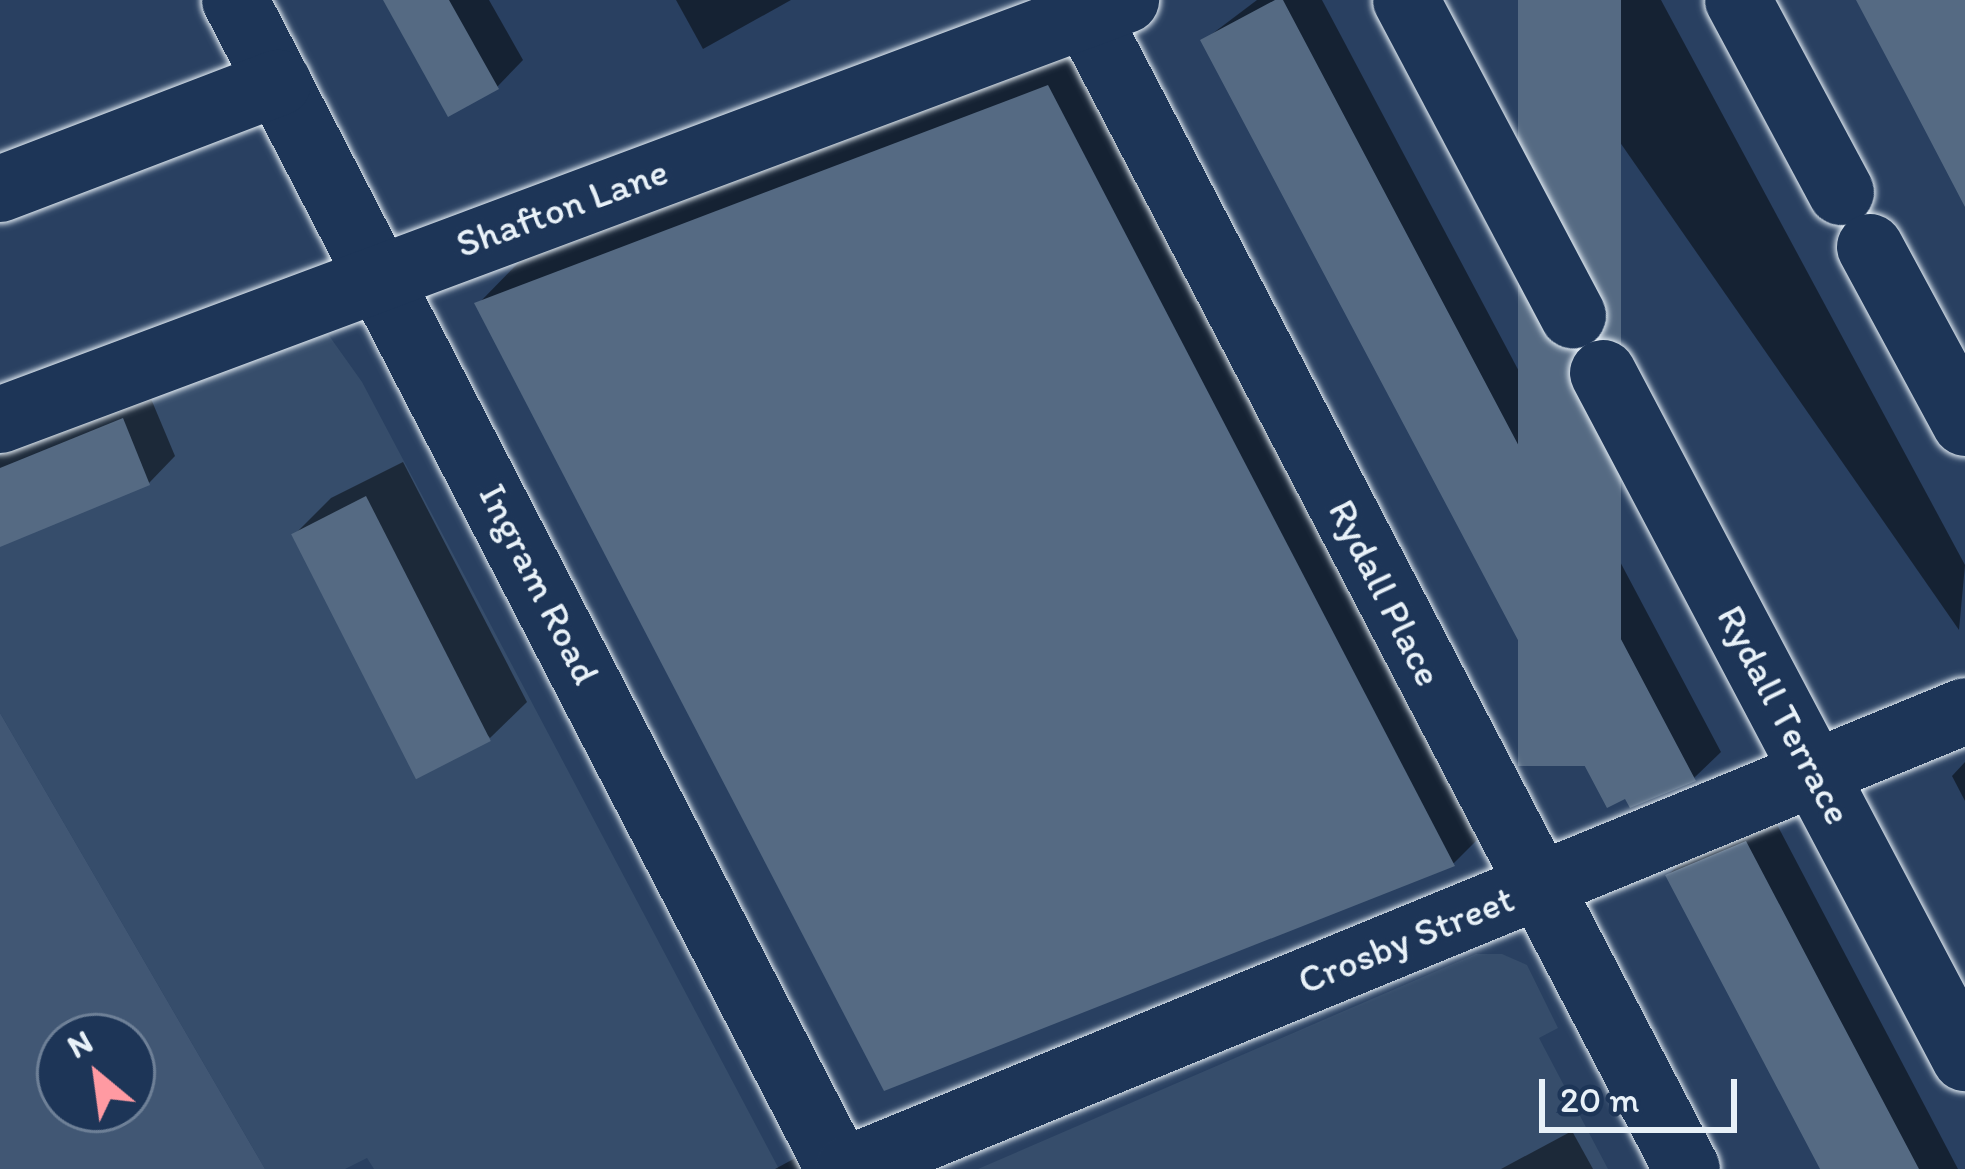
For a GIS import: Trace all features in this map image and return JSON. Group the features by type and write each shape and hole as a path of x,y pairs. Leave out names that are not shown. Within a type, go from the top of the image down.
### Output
{"street":[{"name":"Ingram Road","path":"235,0 844,1169"},
{"path":"1406,0 1573,316"},
{"path":"1738,0 1965,423"},
{"name":"Shafton Lane","path":"0,420 380,274 1106,7"},
{"name":"Rydall Place","path":"1106,7 1537,886 1687,1169"},
{"path":"0,189 278,82"},
{"name":"Rydall Terrace","path":"1603,373 1965,1058"},
{"name":"Crosby Street","path":"844,1169 1965,711"}],"shaded area":[{"path":"288,278 362,382 779,1169 374,1169 367,1158 345,1169 265,1169 0,713 0,387"},
{"path":"0,713 265,1169 0,1169"},
{"path":"1476,954 1502,954 1527,965 1558,1028 1539,1038 1608,1169 978,1169"}],"building":[{"path":"383,0 449,0 499,89 448,117"},
{"path":"1283,0 1696,781 1630,808 1625,799 1607,808 1200,40"},
{"path":"1518,0 1621,0 1621,766 1518,766"},
{"path":"1856,0 1965,0 1965,207 1907,96"},
{"path":"1048,85 1455,866 884,1091 474,303"},
{"path":"123,418 150,485 0,547 0,468"},
{"path":"366,496 491,741 416,779 291,534"},
{"path":"1746,841 1919,1169 1820,1169 1665,875"}]}
